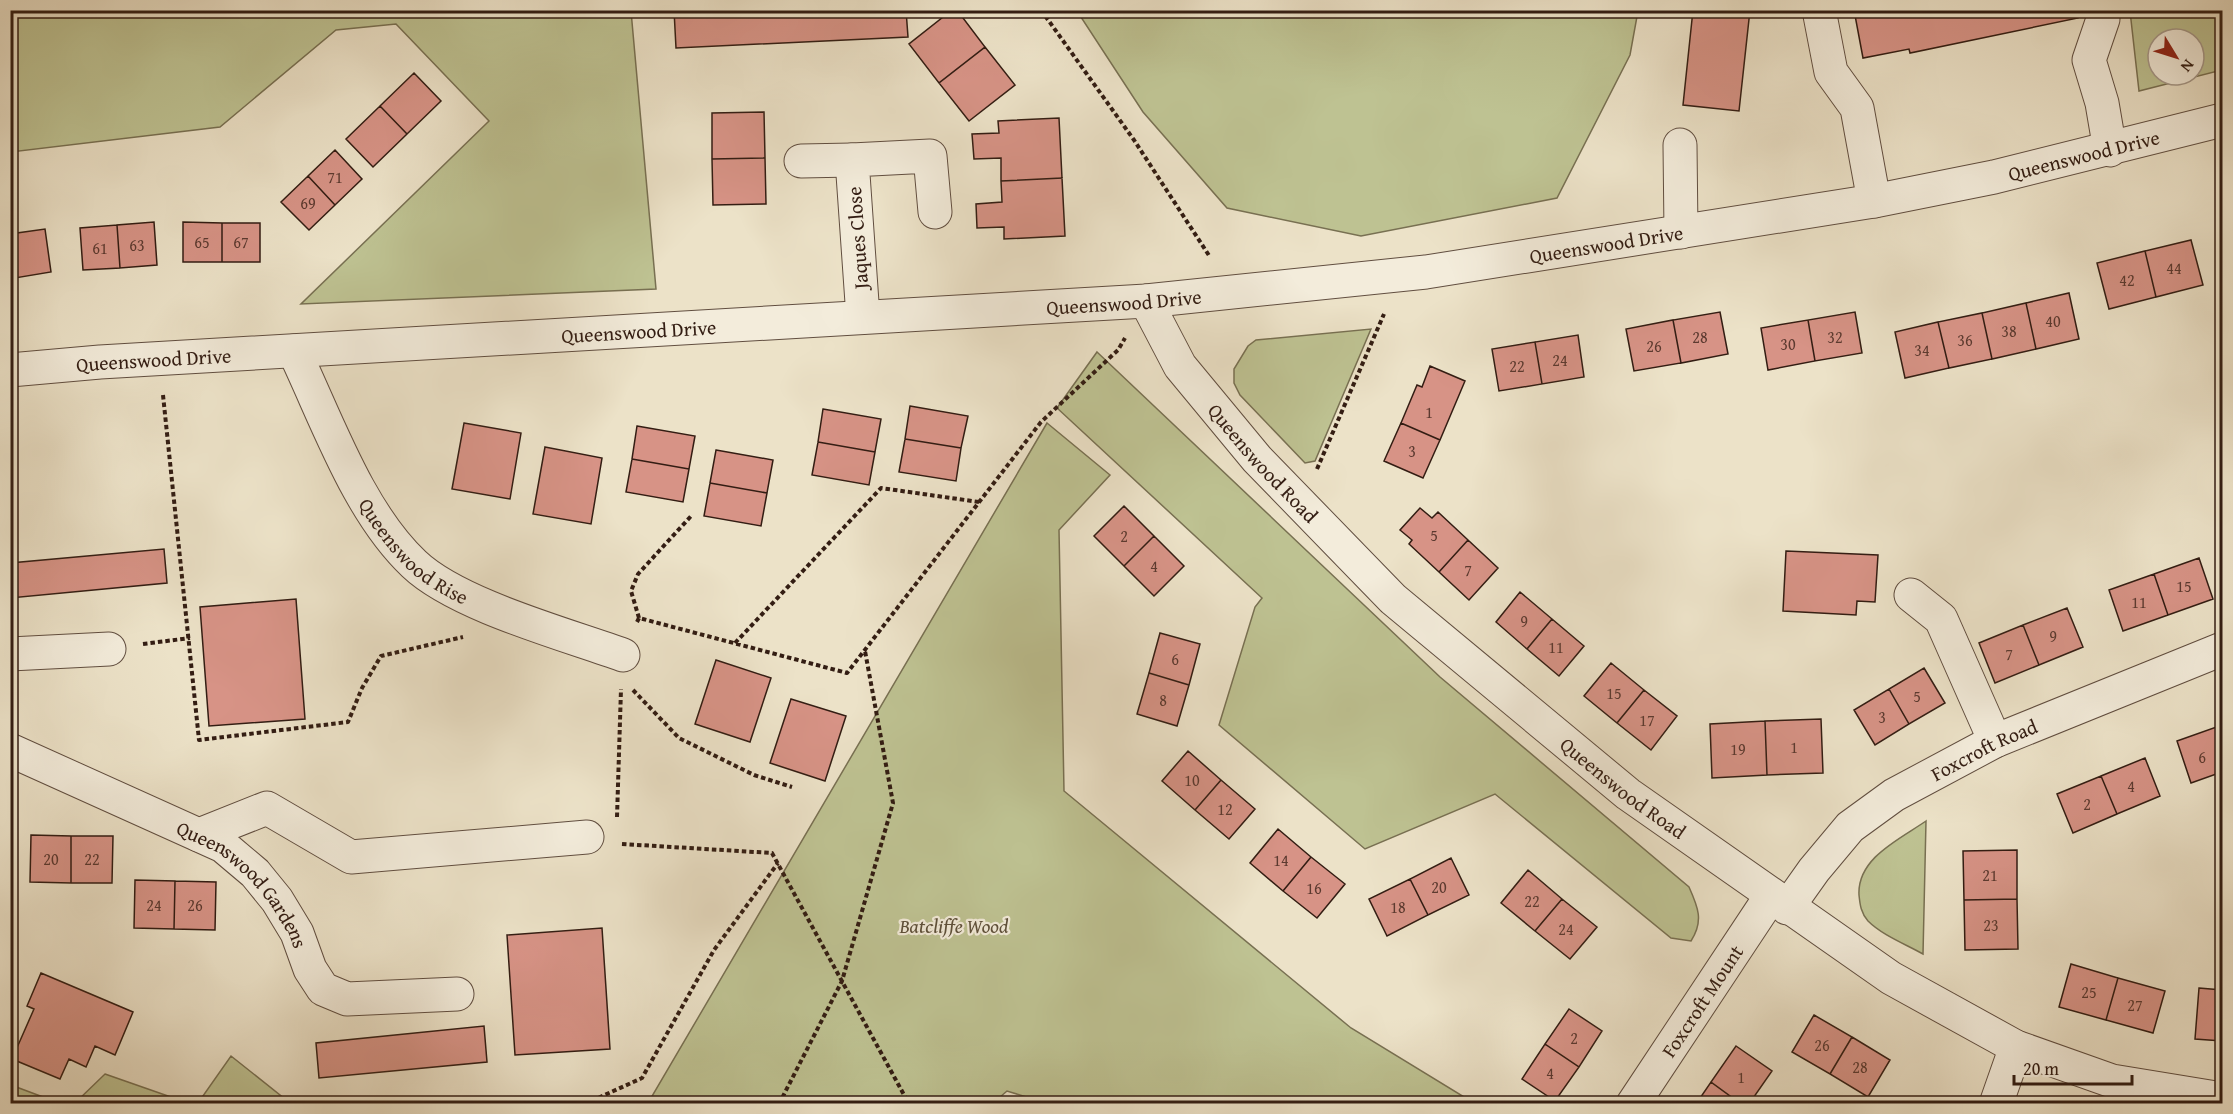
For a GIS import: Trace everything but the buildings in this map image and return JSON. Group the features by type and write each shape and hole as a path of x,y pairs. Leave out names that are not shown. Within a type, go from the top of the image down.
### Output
{"street":[{"path":"1820,10 1831,72 1857,108 1874,201"},
{"path":"2101,10 2103,19 2089,60 2102,103 2110,150"},
{"name":"Queenswood Drive","path":"10,370 159,358 1146,301 1401,274 1874,201 1994,177 2110,150 2223,120"},
{"path":"1680,145 1681,232"},
{"name":"Jaques Close","path":"801,161 930,156 935,212"},
{"name":"Jaques Close","path":"852,160 863,316"},
{"name":"Queenswood Road","path":"1146,301 1180,366 1257,459 1393,599 1628,794 1779,902 1891,978 2016,1047 2112,1081 2223,1099"},
{"name":"Queenswood Rise","path":"294,351 360,491 385,531 415,566 453,591 622,667"},
{"path":"1911,595 1941,619 1995,741"},
{"path":"10,654 109,649"},
{"name":"Foxcroft Road","path":"1779,902 1814,870 1850,826 1894,795 1995,741 2223,649"},
{"name":"Queenswood Gardens","path":"10,750 223,846 255,873 277,900 297,933 310,969 323,989 347,999 457,994"},
{"path":"199,835 267,808 351,857 602,840"},
{"name":"Foxcroft Mount","path":"1633,1104 1779,902"},
{"path":"1996,1104 2016,1047"}],"path":[{"path":"1041,10 1134,140 1232,292"},
{"path":"1302,505 1401,274"},
{"path":"639,618 847,673 1041,422 1118,350 1146,301"},
{"path":"159,358 199,740 348,722 362,688 381,656 474,635 469,597"},
{"path":"735,644 881,488 979,502"},
{"path":"617,820 622,667 639,618 631,591 638,574 692,515"},
{"path":"109,649 190,638"},
{"path":"778,1104 842,981 893,803 864,650"},
{"path":"622,667 679,738 754,775 792,787"},
{"path":"602,840 772,853 909,1104"},
{"path":"585,1104 642,1078 714,950 778,863"}],"green space":[{"path":"10,11 631,11 656,289 301,304 489,121 396,24 336,30 220,127 11,152"},
{"path":"1077,11 1638,11 1630,55 1557,198 1361,236 1227,208 1143,112"},
{"path":"2130,11 2222,11 2222,70 2206,74 2206,27 2146,27 2146,87 2155,87 2139,91"},
{"path":"1371,329 1315,461 1305,463 1240,395 1234,383 1234,369 1248,346 1256,340"},
{"path":"1097,352 1440,677 1689,887 1698,914 1697,927 1691,941 1671,938 1495,794 1365,849 1219,725 1255,607 1262,598 1057,408"},
{"name":"Batcliffe Wood","path":"1047,423 1110,475 1059,530 1064,791 1351,1028 1474,1103 1049,1104 1007,1091 992,1104 648,1103"},
{"path":"1926,821 1923,954 1887,935 1868,921 1861,909 1859,895 1860,882 1872,860"},
{"path":"231,1056 290,1103 198,1103"},
{"path":"105,1074 188,1103 75,1103"},
{"path":"11,1085 59,1103 11,1103"}]}
